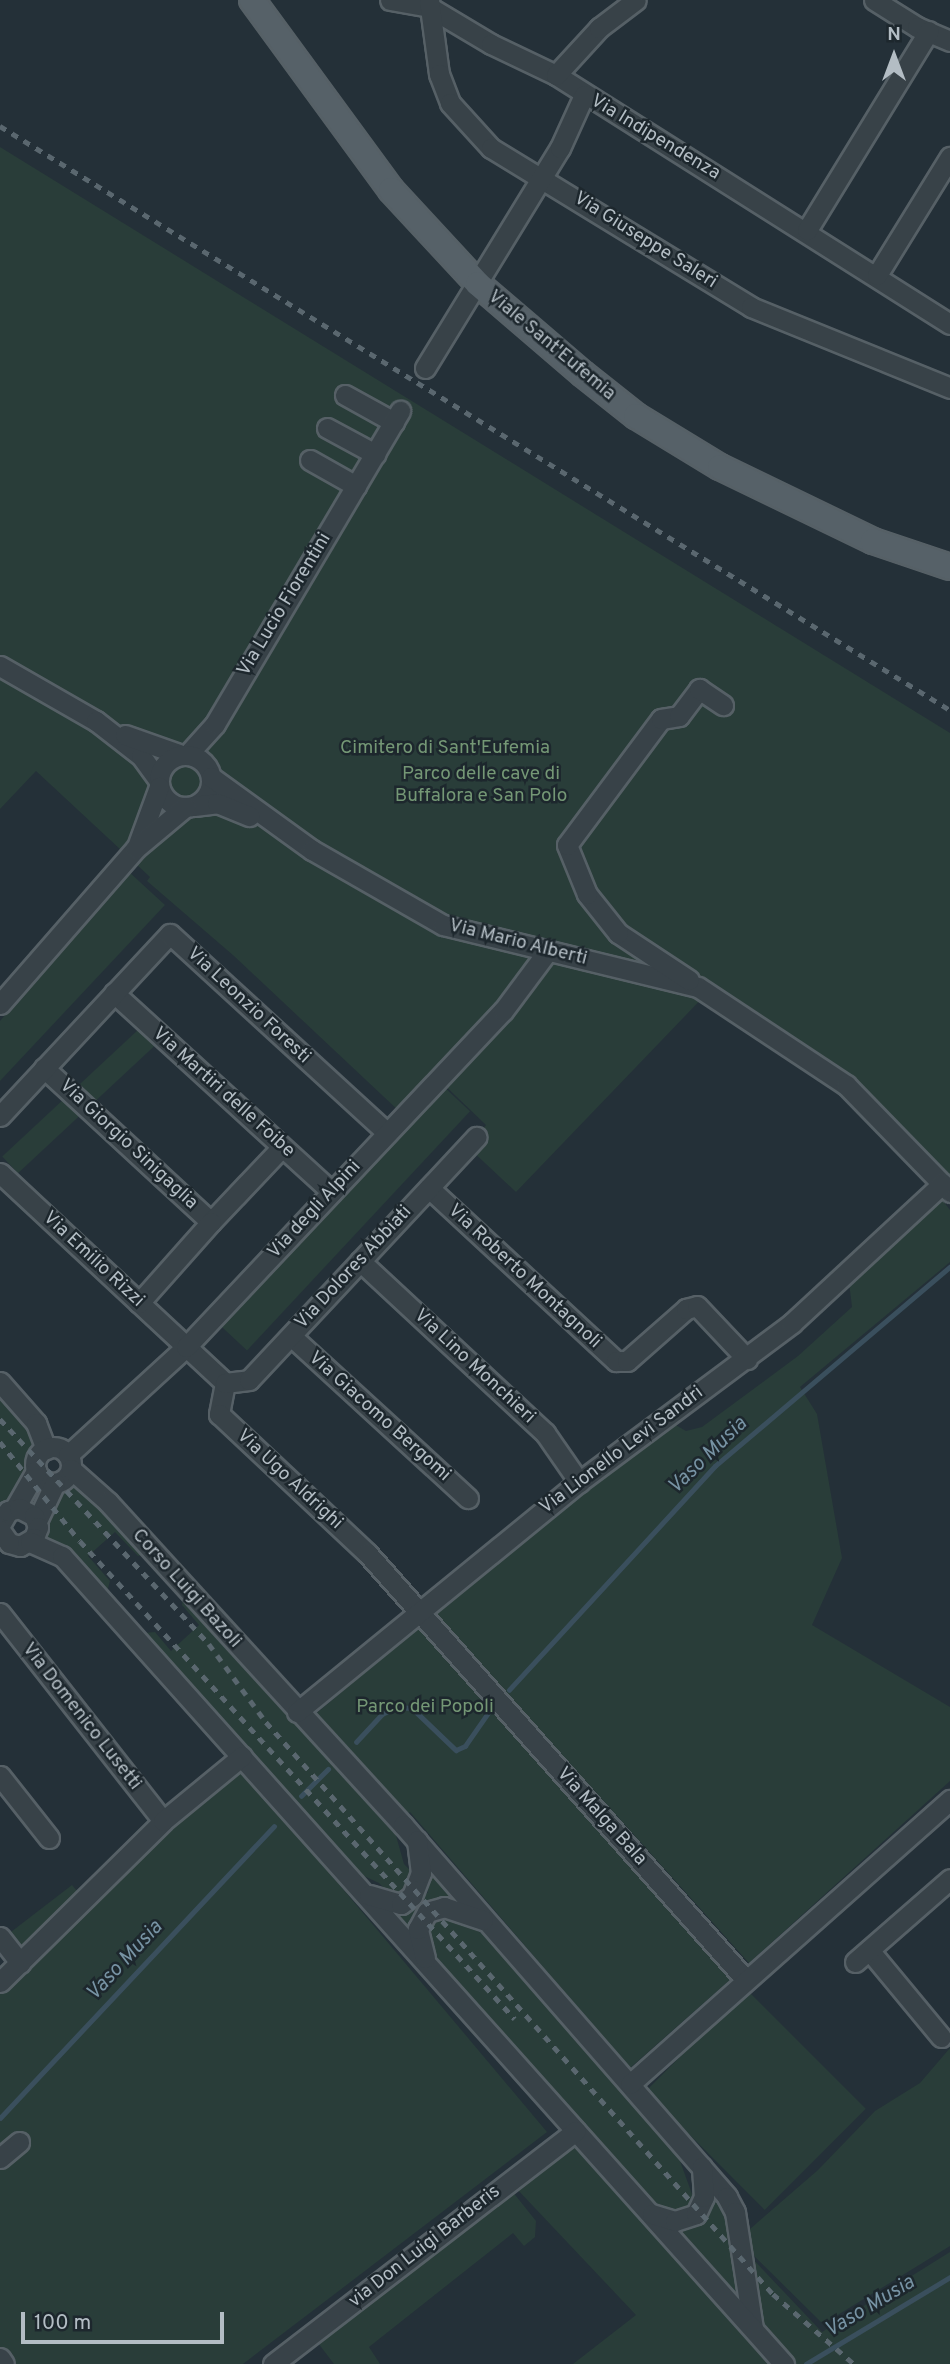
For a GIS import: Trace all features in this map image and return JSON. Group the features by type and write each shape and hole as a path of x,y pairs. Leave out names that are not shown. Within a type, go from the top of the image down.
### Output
{"main road":[{"name":"Viale Sant'Eufemia","path":"252,0 391,190 478,284 636,416 720,467 873,541 950,567"}],"street":[{"path":"390,0 429,4"},
{"path":"556,75 599,28 636,0"},
{"path":"874,0 950,41"},
{"name":"Via Indipendenza","path":"429,4 468,32 556,75 584,95 807,230 950,324"},
{"name":"Via Giuseppe Saleri","path":"429,4 439,74 458,116 491,148 541,176 751,307 950,388"},
{"path":"807,230 929,31"},
{"path":"425,368 541,176 584,95"},
{"path":"877,275 950,157"},
{"name":"Via Lucio Fiorentini","path":"184,754 215,724 397,417 345,396"},
{"path":"327,428 374,454"},
{"path":"310,460 356,486"},
{"path":"0,666 96,721 141,756 168,802 190,806"},
{"name":"Via Mario Alberti","path":"723,705 699,689 679,716 661,719 567,845 587,894 618,933 846,1085 946,1188"},
{"path":"0,1004 136,848 208,794 210,773 184,754 96,721"},
{"name":"Via Lucio Fiorentini","path":"210,773 215,724"},
{"path":"136,848 165,763 184,754"},
{"name":"Via Mario Alberti","path":"210,773 277,828"},
{"name":"Via Mario Alberti","path":"190,806 224,805 277,828 443,925 698,987"},
{"name":"Via Leonzio Foresti","path":"0,1116 170,934 386,1132"},
{"name":"Via degli Alpini","path":"70,1462 186,1347 503,1011 547,952"},
{"name":"Via Martiri delle Foibe","path":"114,993 332,1192"},
{"name":"Via Giorgio Sinigaglia","path":"44,1068 211,1222"},
{"name":"Via Dolores Abbiati","path":"225,1383 249,1380 476,1137"},
{"name":"Via Giorgio Sinigaglia","path":"139,1303 282,1147"},
{"name":"Via Emilio Rizzi","path":"0,1173 186,1347"},
{"name":"Via Roberto Montagnoli","path":"429,1188 616,1361 627,1361 686,1309 697,1306 747,1359"},
{"name":"Via Lionello Levi Sandri","path":"297,1712 313,1703 417,1609 579,1482 793,1323 946,1188"},
{"name":"Via Lino Monchieri","path":"360,1261 545,1433 579,1482"},
{"name":"Via Giacomo Bergomi","path":"290,1336 468,1498"},
{"path":"186,1347 225,1383"},
{"path":"0,1382 36,1423 46,1449 35,1462 36,1471 15,1508 0,1525 4,1539 15,1549 62,1556 784,2364"},
{"name":"Via Ugo Aldrighi","path":"225,1383 219,1414 367,1553 417,1609"},
{"name":"Corso Luigi Bazoli","path":"46,1449 62,1449 70,1462 417,1840 702,2167 735,2212 754,2331"},
{"path":"36,1471 47,1482 55,1483 66,1479 70,1462"},
{"path":"15,1549 37,1533 37,1521 55,1483"},
{"path":"15,1508 30,1512 37,1521"},
{"name":"Via Malga Bala","path":"417,1609 746,1980"},
{"name":"Via Domenico Lusetti","path":"0,1613 163,1821"},
{"path":"0,1983 163,1821 242,1756"},
{"path":"0,1776 49,1838"},
{"path":"630,2084 950,1800"},
{"path":"362,1891 389,1903 401,1904 412,1896 421,1873 417,1840"},
{"path":"941,2037 862,1956 948,1886"},
{"path":"427,1964 418,1929 427,1912 437,1907 457,1909 490,1924"},
{"path":"0,1937 20,1963"},
{"name":"via Don Luigi Barberis","path":"273,2364 576,2131"},
{"path":"0,2158 19,2142"},
{"path":"648,2212 675,2221 696,2214 704,2197 702,2167"},
{"path":"0,2358 4,2364"}],"green space":[{"name":"Parco delle cave di Buffalora e San Polo","path":"0,147 950,733 950,1183 851,1081 710,990 516,1192 469,1148 486,1125 433,1074 400,1112 234,956 147,881 150,877 36,771 0,809"},
{"path":"128,871 165,905 0,1081 0,1021"},
{"path":"139,1029 155,1046 18,1173 2,1157"},
{"path":"443,1086 470,1111 247,1350 220,1325"},
{"name":"Parco dei Popoli","path":"940,1197 950,1210 950,1262 800,1387 817,1414 842,1558 812,1625 950,1707 950,1781 749,1963 522,1710 506,1727 732,1978 630,2068 410,1812 404,1817 312,1717 585,1487 674,1424 686,1431 702,1427 798,1356 852,1307 849,1282"},
{"path":"0,1384 36,1424 36,1445 17,1491 0,1505"},
{"path":"77,1482 149,1553 138,1556 115,1532 88,1556 110,1581 107,1592 75,1557 41,1542 58,1492"},
{"path":"184,1594 395,1832 404,1864 413,1873 410,1892 391,1895 379,1883 349,1869 144,1633 155,1632 171,1651 199,1625 182,1605"},
{"path":"239,1772 251,1774 331,1865 327,1870 547,2132 243,2364 8,2364 0,2348 0,1994 164,1833"},
{"path":"429,1870 455,1901 435,1898 422,1906 411,1917 410,1938 384,1909 406,1911 419,1903 428,1892"},
{"path":"72,1885 82,1897 23,1952 7,1935"},
{"path":"450,1915 488,1937 676,2150 696,2205 672,2212 632,2189 441,1975 433,1944 426,1934 431,1916"},
{"path":"747,1990 866,2109 765,2210 646,2091"},
{"path":"950,2048 950,2246 823,2324 749,2251 750,2229 818,2170 875,2111 920,2083"},
{"path":"575,2146 692,2279 696,2276 761,2327 748,2254 822,2332 950,2252 950,2364 573,2364 636,2315 516,2188"},
{"path":"512,2191 536,2221 535,2237 524,2246 513,2233 369,2347 380,2364 334,2364 318,2343"},
{"path":"712,2194 724,2202 742,2312 675,2230 694,2228 709,2213"}],"waterway":[{"name":"Vaso Musia","path":"509,1690 715,1466 950,1267"},
{"name":"Vaso Musia","path":"356,1742 382,1714 397,1707 412,1708 456,1750 465,1746 488,1713"},
{"name":"Vaso Musia","path":"301,1796 328,1769"},
{"name":"Vaso Musia","path":"0,2118 274,1826"},
{"name":"Vaso Musia","path":"806,2364 950,2277"}],"railway":[{"path":"0,126 950,710"},
{"path":"0,1419 209,1644 266,1722 773,2294 854,2364"},
{"path":"0,1442 80,1541 515,2019"}],"park label":[{"name":"Cimitero di Sant'Eufemia","path":"445,749"}]}
